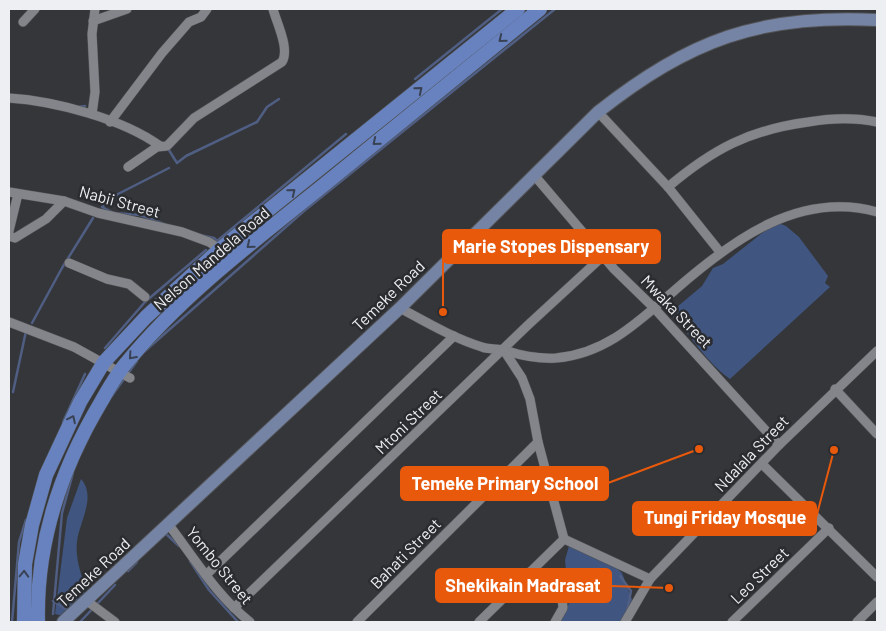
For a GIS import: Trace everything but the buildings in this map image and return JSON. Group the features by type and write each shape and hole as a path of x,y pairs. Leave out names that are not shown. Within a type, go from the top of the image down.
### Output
{"main road":[{"name":"Nelson Mandela Road","path":"24,622 25,564 32,525 46,476 80,402 104,362 146,317 220,250 518,9"},
{"name":"Nelson Mandela Road","path":"38,622 37,602 42,563 48,527 60,483 81,435 157,329 233,259 540,9"}],"street":[{"path":"23,22 34,9"},
{"path":"92,114 95,83 94,9"},
{"path":"93,21 127,9"},
{"path":"110,122 162,53 189,22 201,17 207,9"},
{"path":"128,167 160,146 167,146 194,118 282,62 286,49 273,9"},
{"name":"Temeke Road","path":"63,622 400,308 598,112 649,74 711,42 757,28 806,20 838,18 877,20"},
{"path":"9,98 40,101 92,114 146,136 160,146"},
{"path":"598,112 668,188 720,252"},
{"path":"668,188 692,167 717,150 742,137 766,129 829,118 877,122"},
{"name":"Mwaka Street","path":"534,175 603,256 654,308 779,445"},
{"path":"9,231 13,193"},
{"name":"Nabii Street","path":"13,193 64,201 98,212 195,236 220,250"},
{"path":"9,236 15,238 46,218 64,201"},
{"path":"400,308 454,336 485,348 503,350 514,355 530,357 574,356 597,348 624,333 720,252 775,220 809,208 846,207 877,212"},
{"name":"Mtoni Street","path":"234,608 603,256"},
{"path":"69,263 107,279 129,284 145,297"},
{"path":"9,322 74,347 125,375"},
{"path":"206,575 454,336"},
{"path":"503,350 518,370 526,387 538,442 564,539"},
{"name":"Ndalala Street","path":"625,622 650,579 779,445 877,351"},
{"path":"835,390 877,434"},
{"name":"Bahati Street","path":"358,622 538,442"},
{"path":"762,464 877,577"},
{"name":"Yombo Street","path":"169,525 206,575 234,608 250,622"},
{"name":"Leo Street","path":"732,622 829,528"},
{"path":"479,622 564,539"},
{"path":"564,539 650,579"},
{"path":"530,572 562,597 563,608 555,622"},
{"path":"87,601 114,622"},
{"path":"857,622 877,602"}],"shaded area":[{"path":"776,222 786,226 799,237 828,276 825,283 830,287 730,379 707,357 673,317 679,311 677,307 702,286 713,268 723,264"},
{"path":"81,479 86,486 87,502 78,534 77,555 86,591 78,605 63,616 55,614 67,518"},
{"path":"571,539 611,563 622,573 633,602 630,622 560,622 569,603 565,560"}],"waterway":[{"path":"415,79 502,9"},
{"path":"145,351 304,211 555,9"},
{"path":"167,147 177,163 186,156 257,122 267,107 279,99"},
{"path":"77,107 85,106"},
{"path":"200,235 214,238 217,241 346,134"},
{"path":"102,207 118,194 169,168"},
{"path":"102,207 114,213 140,215 164,224"},
{"path":"32,323 62,268 93,218"},
{"path":"105,348 145,302 206,250"},
{"path":"13,392 26,331"},
{"path":"111,397 137,361"},
{"path":"63,422 85,374"},
{"path":"53,614 62,513 73,473"},
{"path":"12,622 19,542 26,520"},
{"path":"165,533 179,546"},
{"path":"190,561 209,590 238,622"},
{"path":"128,571 137,562"},
{"path":"620,576 631,591 627,611"},
{"path":"80,622 115,585"},
{"path":"53,601 70,612"}],"place":[{"name":"Marie Stopes Dispensary","path":"443,312"},
{"name":"Temeke Primary School","path":"699,449"},
{"name":"Tungi Friday Mosque","path":"834,450"},
{"name":"Shekikain Madrasat","path":"669,588"}]}
